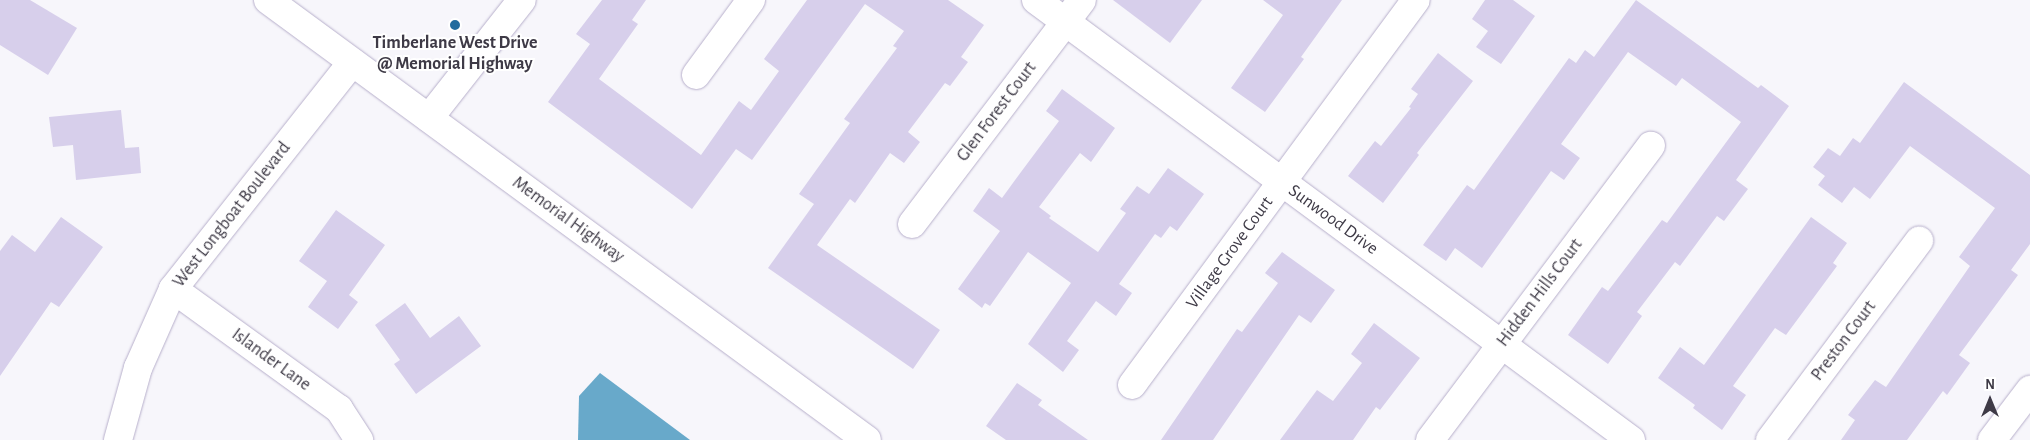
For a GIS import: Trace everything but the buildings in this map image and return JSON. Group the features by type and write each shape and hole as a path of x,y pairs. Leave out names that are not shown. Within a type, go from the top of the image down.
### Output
{"street":[{"name":"Memorial Highway","path":"268,0 868,440"},
{"path":"429,118 522,0"},
{"path":"696,75 751,0"},
{"name":"Sunwood Drive","path":"1036,0 1631,440"},
{"name":"Glen Forest Court","path":"912,224 1082,0"},
{"name":"Village Grove Court","path":"1132,386 1416,0"},
{"name":"West Longboat Boulevard","path":"118,440 138,368 173,288 352,62"},
{"name":"Hidden Hills Court","path":"1430,440 1652,146"},
{"name":"Preston Court","path":"1770,440 1919,241"},
{"name":"Islander Lane","path":"173,288 338,409 359,440"},
{"path":"1992,440 2030,390"}],"water":[{"path":"600,373 690,440 578,440 579,396"}],"place":[{"name":"Timberlane West Drive @ Memorial Highway","path":"455,25"}]}
